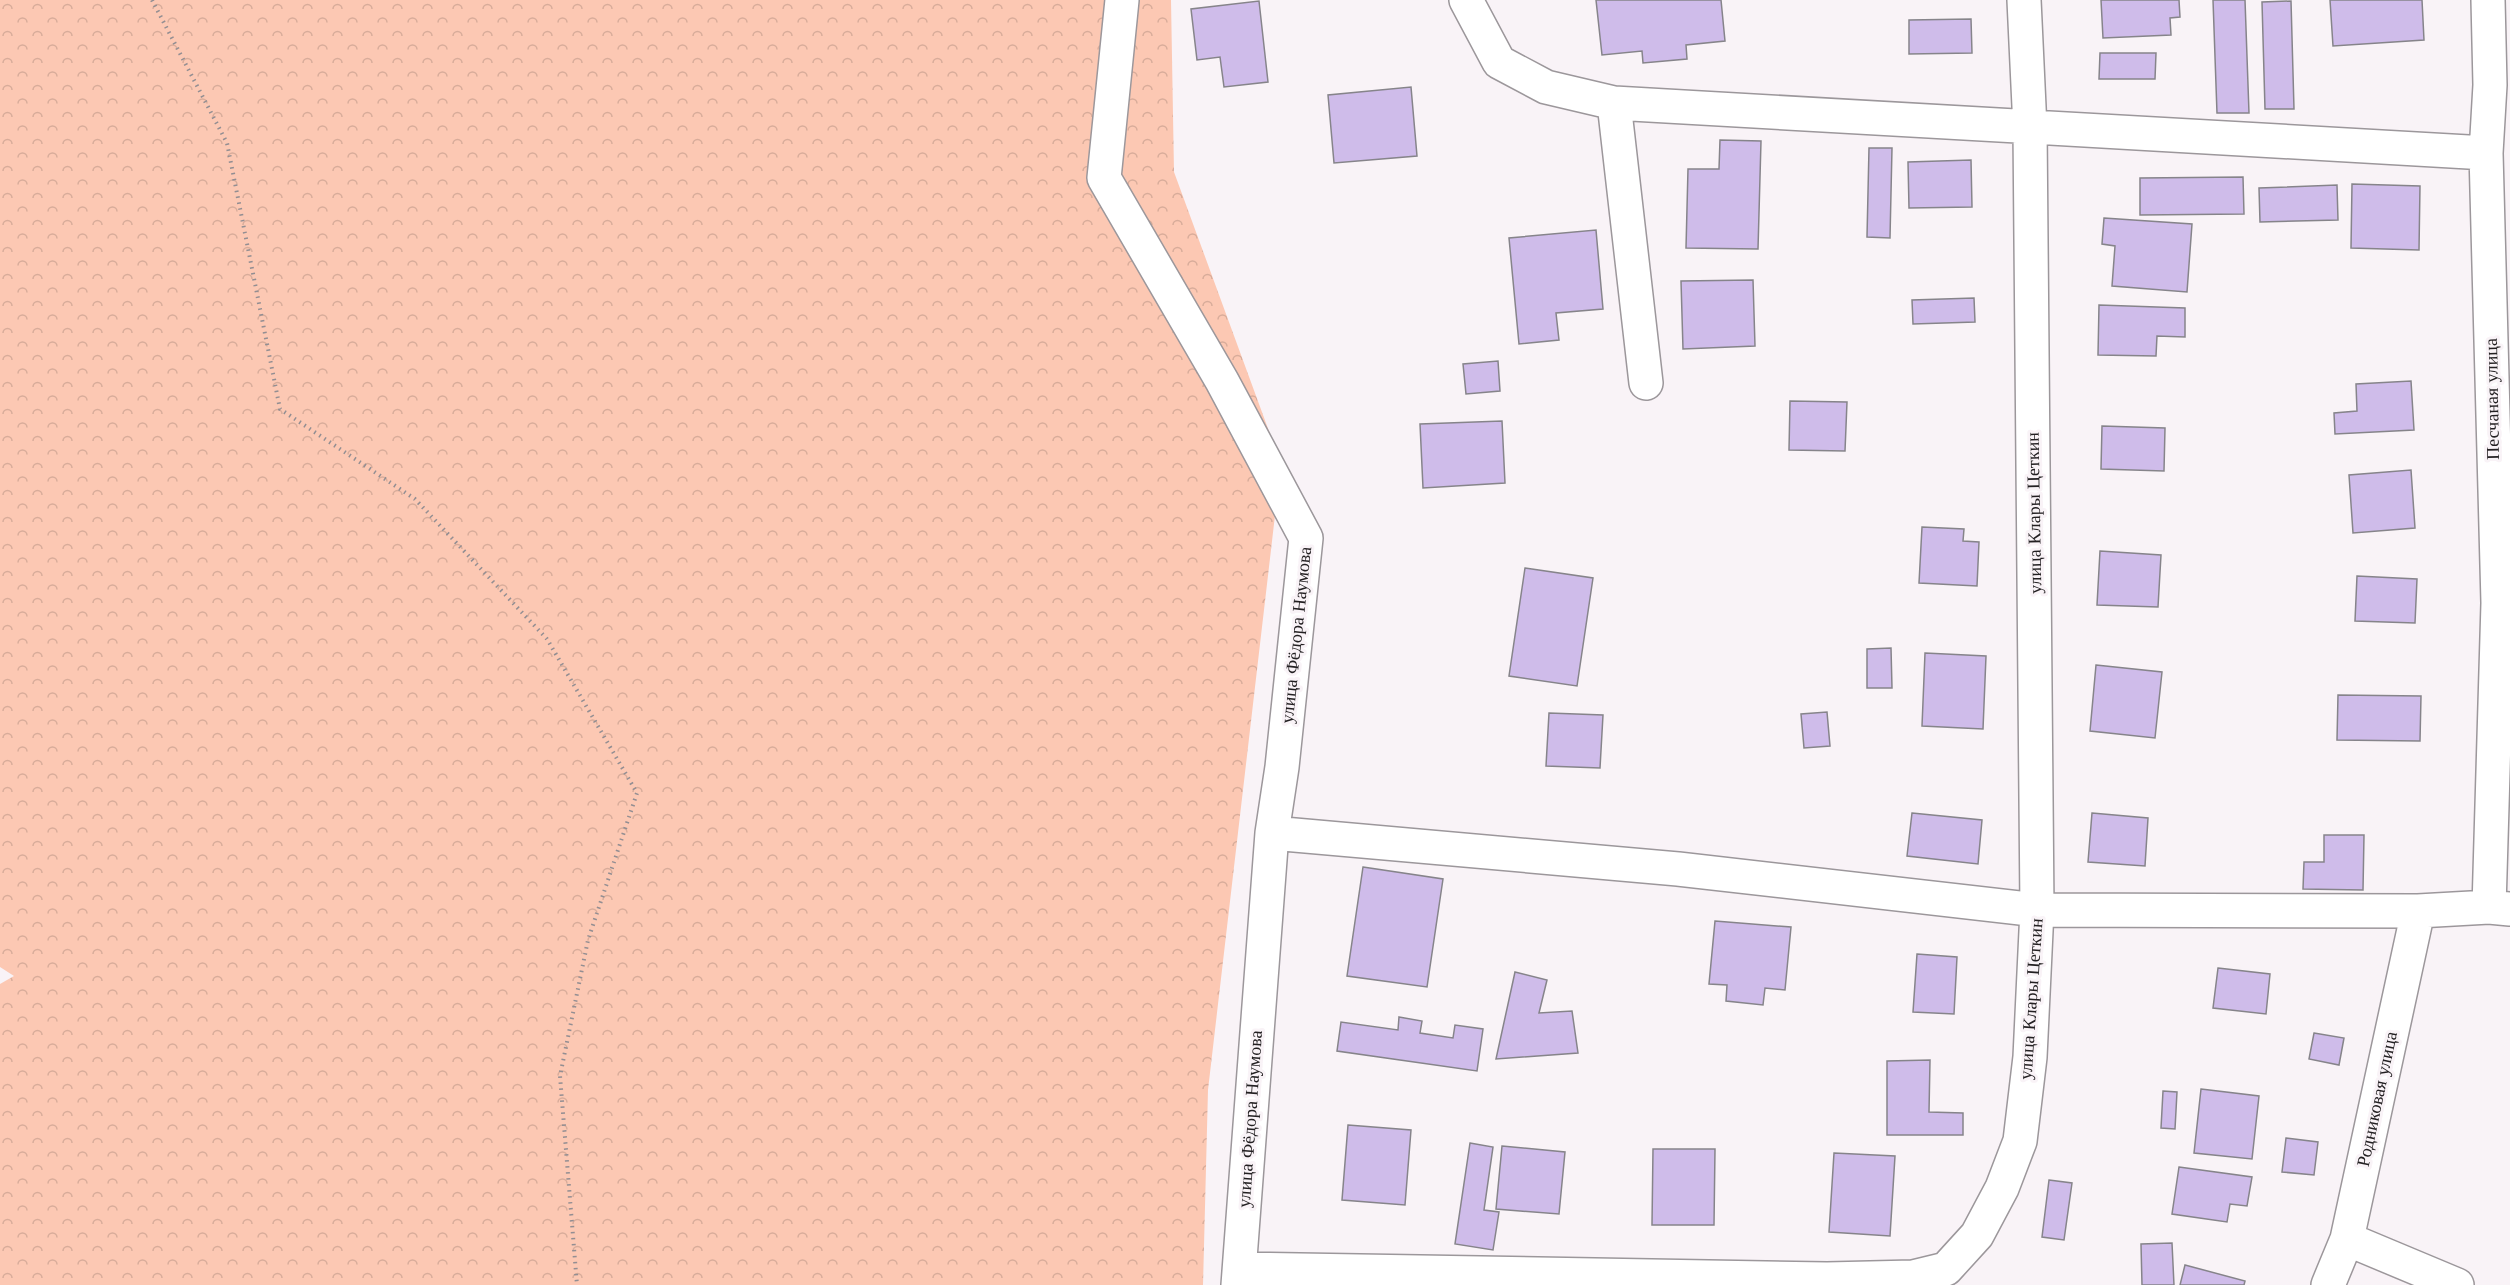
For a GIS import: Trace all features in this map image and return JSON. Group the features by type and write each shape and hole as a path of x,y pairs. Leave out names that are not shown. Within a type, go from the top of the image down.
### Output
{"street":[{"name":"улица Фёдора Наумова","path":"1122,0 1104,178 1222,381 1305,538 1282,767 1272,833 1239,1277"},
{"path":"1466,0 1499,62 1546,87 1614,103 2486,153"},
{"name":"улица Клары Цеткин","path":"1239,1277 1827,1279 1914,1277 1946,1269 1977,1235 2002,1188 2020,1141 2030,1058 2037,910 2030,128 2024,0"},
{"name":"Песчаная улица","path":"2488,0 2500,84 2486,153 2498,603 2500,908"},
{"path":"1614,103 1646,383"},
{"path":"1272,833 1678,869 2037,910 2418,911 2500,908"},
{"name":"Родниковая улица","path":"2328,1285 2347,1239 2418,911"},
{"path":"2347,1239 2457,1285"}],"path":[{"path":"152,0 227,143 280,409 415,499 547,639 638,793 588,940 560,1076 577,1285"}],"green space":[{"path":"0,0 1171,0 1174,172 1281,464 1208,1090 1203,1285 0,1285 0,984 14,976 0,967"}],"building":[{"path":"1596,0 1721,0 1725,41 1686,45 1687,59 1643,63 1642,51 1602,55"},
{"path":"2101,0 2179,0 2180,17 2170,18 2171,35 2103,38"},
{"path":"2213,0 2245,0 2249,113 2217,113"},
{"path":"2330,0 2422,0 2424,40 2333,46"},
{"path":"1259,1 1268,82 1224,87 1220,57 1197,60 1191,9"},
{"path":"2291,1 2294,109 2265,109 2262,2"},
{"path":"1971,19 1972,53 1909,54 1909,20"},
{"path":"2100,53 2156,53 2155,79 2099,79"},
{"path":"1411,87 1417,156 1334,163 1328,95"},
{"path":"1720,140 1761,141 1758,249 1686,248 1688,169 1719,169"},
{"path":"1869,148 1892,148 1890,238 1867,237"},
{"path":"1971,160 1972,207 1909,208 1908,162"},
{"path":"2243,177 2244,214 2140,215 2140,178"},
{"path":"2352,184 2420,186 2419,250 2351,248"},
{"path":"2337,185 2338,220 2260,222 2259,188"},
{"path":"2104,218 2192,224 2187,292 2112,286 2115,246 2102,244"},
{"path":"1596,230 1603,309 1556,313 1559,340 1519,344 1509,238"},
{"path":"1753,280 1755,346 1683,349 1681,281"},
{"path":"1974,298 1975,322 1913,324 1912,300"},
{"path":"2099,305 2185,308 2185,337 2157,336 2156,356 2098,355"},
{"path":"1498,361 1500,391 1466,394 1463,364"},
{"path":"2411,381 2414,430 2335,434 2334,413 2357,411 2356,384"},
{"path":"1790,401 1847,402 1845,451 1789,450"},
{"path":"1502,421 1505,483 1423,488 1420,424"},
{"path":"2102,426 2165,428 2164,471 2101,469"},
{"path":"2411,470 2415,528 2353,533 2349,475"},
{"path":"1922,527 1964,529 1963,541 1979,542 1977,586 1919,583"},
{"path":"2100,551 2161,555 2158,607 2097,605"},
{"path":"1525,568 1593,578 1577,686 1509,676"},
{"path":"2357,576 2417,579 2415,623 2355,621"},
{"path":"1891,648 1892,688 1867,688 1867,649"},
{"path":"1925,653 1986,656 1983,729 1922,726"},
{"path":"2096,665 2162,672 2155,738 2090,731"},
{"path":"2338,695 2421,696 2420,741 2337,740"},
{"path":"1827,712 1830,746 1804,748 1801,714"},
{"path":"1549,713 1603,715 1600,768 1546,766"},
{"path":"1912,813 1982,820 1978,864 1907,856"},
{"path":"2092,813 2148,818 2145,866 2088,862"},
{"path":"2324,835 2364,835 2363,890 2303,889 2304,862 2324,862"},
{"path":"1363,867 1443,879 1427,987 1347,976"},
{"path":"1715,921 1791,927 1785,990 1765,988 1763,1005 1726,1001 1727,985 1709,984"},
{"path":"1917,954 1957,957 1954,1014 1913,1012"},
{"path":"2218,968 2270,974 2266,1014 2213,1008"},
{"path":"1515,972 1547,980 1539,1013 1572,1011 1578,1053 1496,1059"},
{"path":"1399,1017 1422,1021 1420,1033 1453,1038 1455,1025 1483,1029 1477,1071 1337,1051 1341,1022 1398,1030"},
{"path":"2314,1033 2344,1038 2339,1065 2309,1059"},
{"path":"1930,1060 1929,1112 1963,1113 1963,1135 1887,1135 1887,1061"},
{"path":"2201,1089 2259,1096 2252,1159 2194,1153"},
{"path":"2163,1091 2177,1092 2175,1129 2161,1128"},
{"path":"1348,1125 1411,1130 1405,1205 1342,1200"},
{"path":"2286,1138 2318,1142 2314,1175 2282,1172"},
{"path":"1470,1143 1493,1147 1484,1210 1499,1212 1493,1250 1455,1244"},
{"path":"1502,1146 1565,1152 1559,1214 1496,1209"},
{"path":"1653,1149 1715,1149 1714,1225 1652,1225"},
{"path":"1834,1153 1895,1156 1890,1236 1829,1232"},
{"path":"2179,1167 2252,1177 2247,1206 2230,1204 2227,1222 2172,1214"},
{"path":"2049,1180 2072,1183 2064,1240 2042,1237"},
{"path":"2172,1243 2174,1285 2142,1285 2141,1244"},
{"path":"2185,1265 2245,1281 2244,1285 2180,1285"}]}
